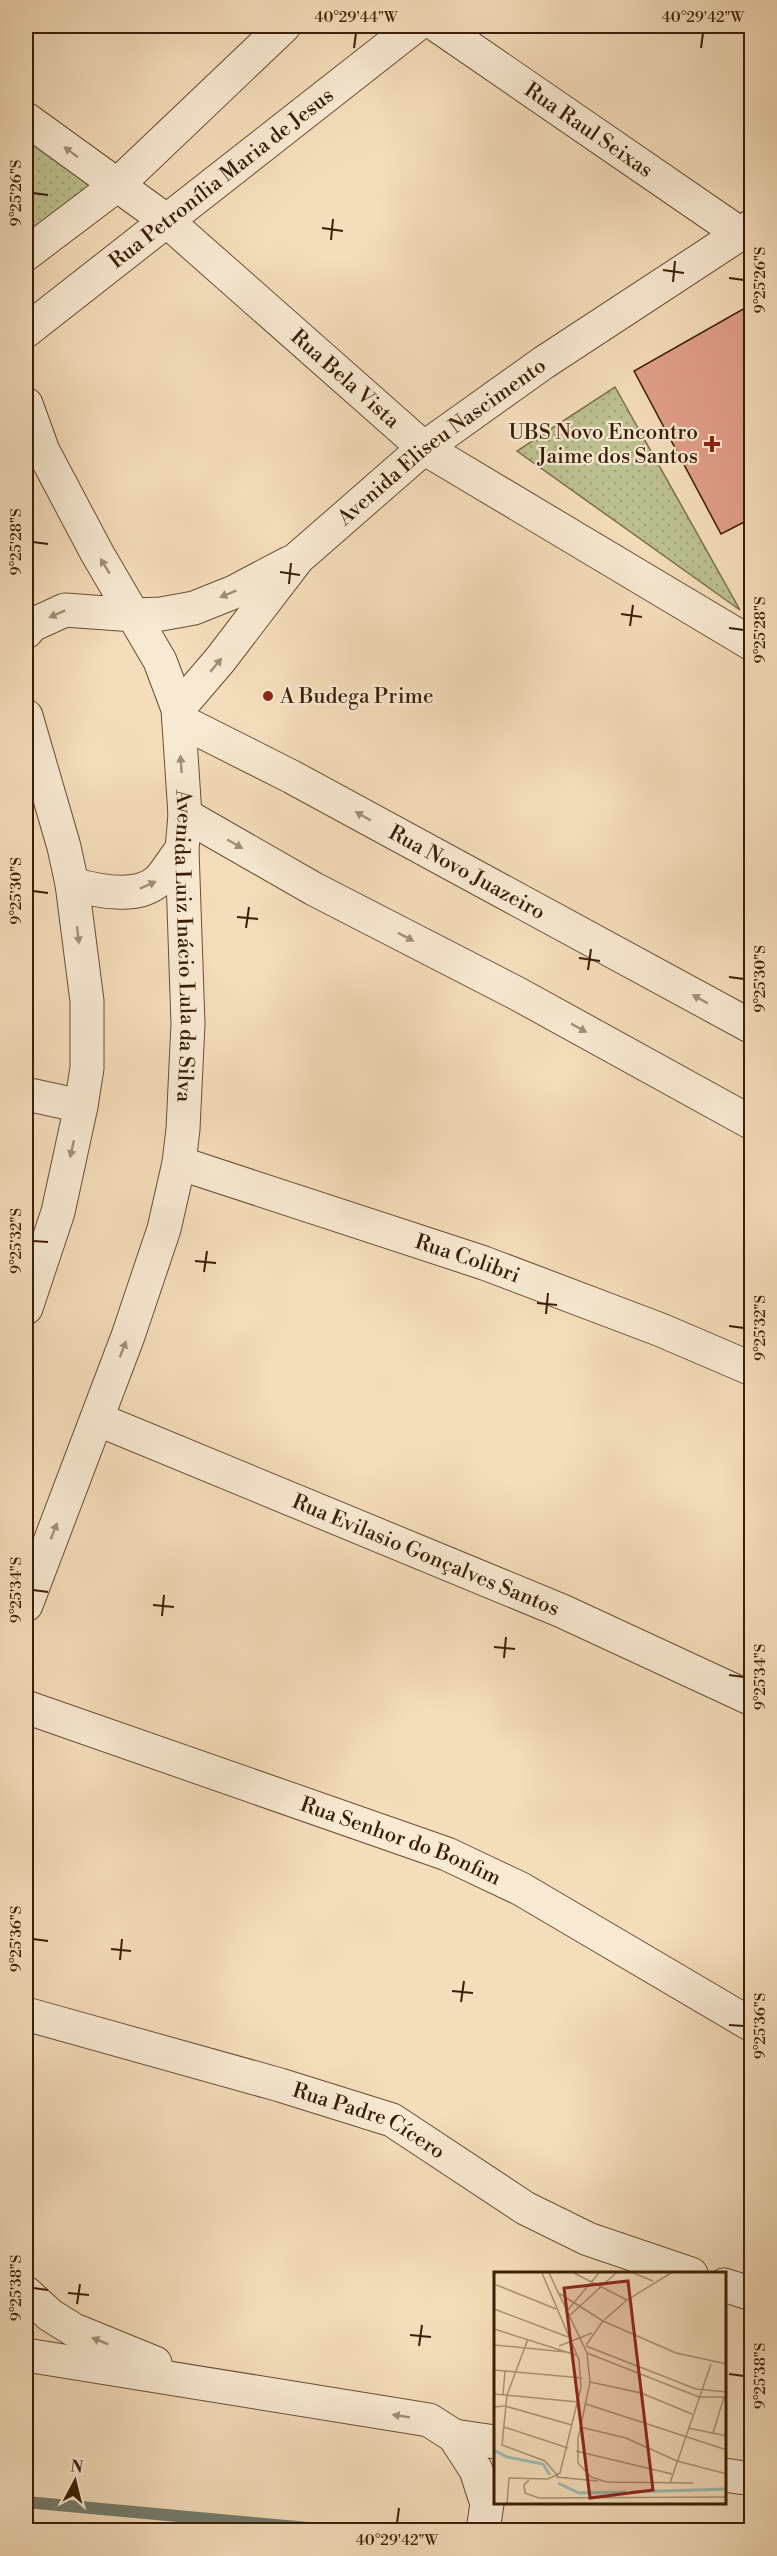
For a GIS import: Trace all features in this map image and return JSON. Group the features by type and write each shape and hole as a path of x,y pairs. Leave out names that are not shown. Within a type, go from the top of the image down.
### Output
{"street":[{"path":"26,254 116,186 284,26"},
{"name":"Rua Petronília Maria de Jesus","path":"26,331 414,26"},
{"name":"Rua Raul Seixas","path":"438,26 745,229"},
{"name":"Rua Bela Vista","path":"26,118 116,186 167,221 424,448 752,644"},
{"name":"Avenida Eliseu Nascimento","path":"178,715 298,558 424,448 543,363 745,229"},
{"name":"Avenida Luiz Inácio Lula da Silva","path":"26,404 43,451 160,661 178,715 184,814 182,849 188,1024 183,1129 164,1229 128,1336 26,1605"},
{"path":"26,632 32,626 65,610 134,615 161,614 194,608 234,592 298,558"},
{"name":"Rua Novo Juazeiro","path":"178,715 752,1027"},
{"path":"26,716 72,884 87,1001 87,1068 81,1106 58,1212 26,1308"},
{"path":"26,803 64,848"},
{"path":"184,814 314,890 518,994 752,1123"},
{"path":"72,884 98,892 129,893 157,882 182,849"},
{"path":"26,1094 81,1106"},
{"name":"Rua Colibri","path":"178,1163 484,1263 661,1330 752,1369"},
{"name":"Rua Evilasio Gonçalves Santos","path":"97,1419 562,1611 752,1699"},
{"name":"Rua Senhor do Bonfim","path":"26,1707 447,1854 521,1889 752,2025"},
{"name":"Rua Padre Cícero","path":"26,2014 280,2085 392,2120 525,2208 588,2239 686,2272"},
{"path":"726,2286 752,2294"},
{"path":"26,2293 50,2315 74,2330 165,2367 233,2390"},
{"path":"26,2355 429,2420 454,2436 494,2442"},
{"path":"454,2436 476,2470 485,2517"},
{"path":"726,2475 752,2479"}],"green space":[{"path":"26,137 95,186 26,236"},
{"path":"615,387 740,610 517,451"}],"building":[{"name":"UBS Novo Encontro Jaime dos Santos","path":"752,304 752,518 721,534 634,371"}],"waterway":[{"path":"26,2502 330,2530"}],"place":[{"name":"UBS Novo Encontro Jaime dos Santos","path":"712,444"},
{"name":"A Budega Prime","path":"268,696"}]}
